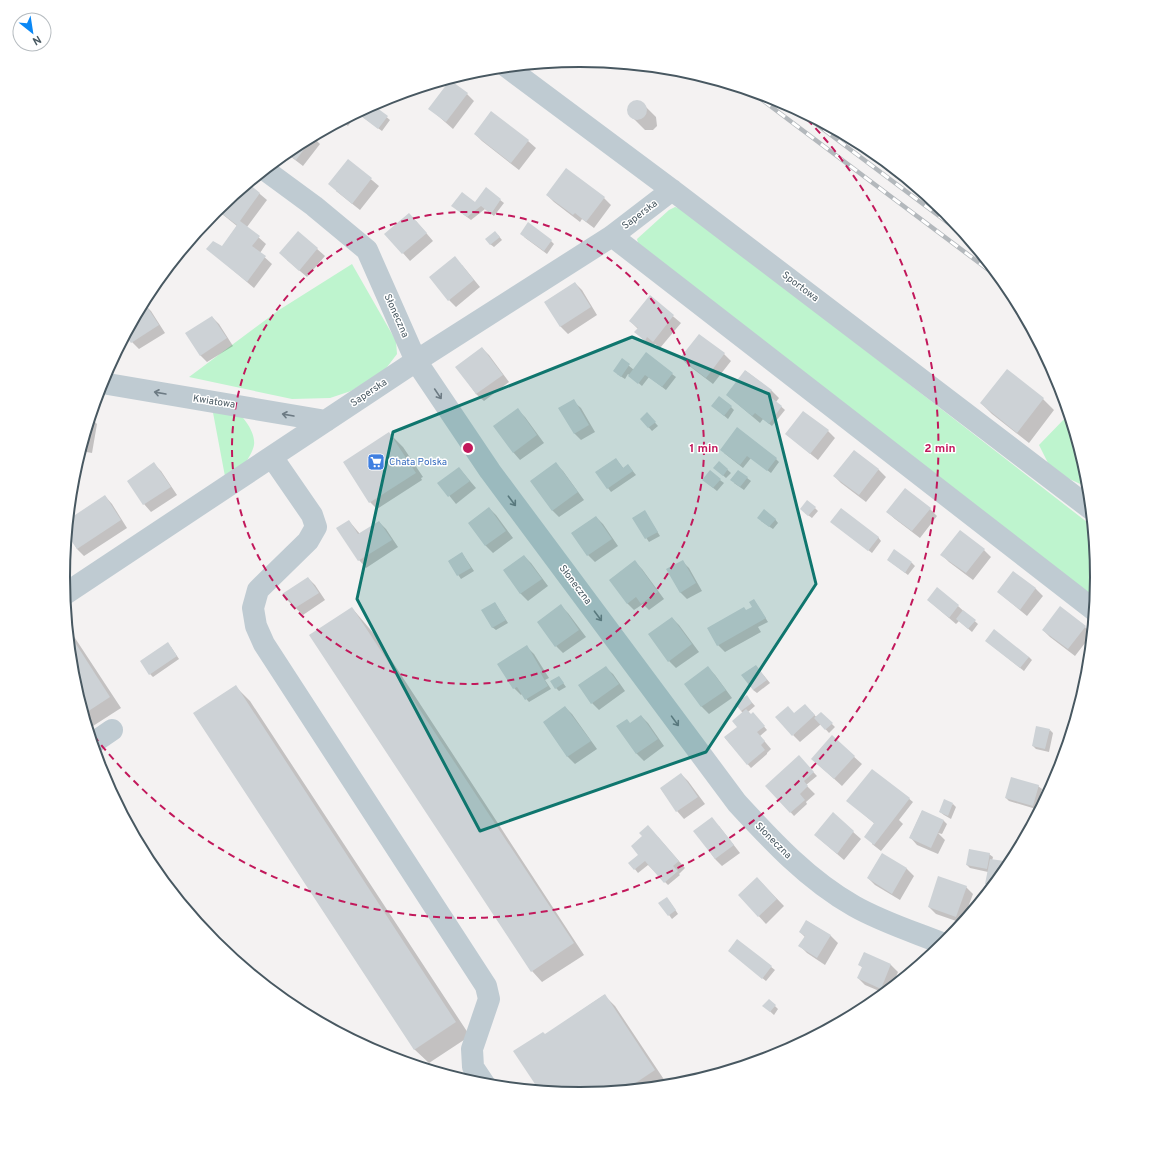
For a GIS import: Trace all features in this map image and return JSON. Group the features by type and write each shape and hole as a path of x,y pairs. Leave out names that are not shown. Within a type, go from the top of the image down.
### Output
{"street":[{"name":"Sportowa","path":"513,71 672,190 1085,505"},
{"name":"Słoneczna","path":"269,173 314,206 367,250 416,361 490,471 737,804 775,844 815,880 853,906 891,924 937,941"},
{"name":"Saperska","path":"71,590 416,361 612,236 672,190"},
{"path":"612,236 1089,606"},
{"name":"Kwiatowa","path":"108,384 326,421"},
{"path":"272,457 312,515 316,527 308,541 258,590 253,608 256,626 264,644 486,986 489,999 472,1049 473,1067 480,1077"},
{"path":"98,740 112,730"}],"highlighted area":[{"path":"632,337 769,394 816,584 706,752 480,831 357,599 393,432"}],"green space":[{"path":"675,207 682,209 700,222 1087,522 1089,544 1089,598 639,247 637,239 669,210"},
{"path":"352,264 396,341 397,354 384,371 351,391 330,398 292,399 189,377 279,310"},
{"path":"211,402 227,404 234,408 243,417 253,434 253,450 243,467 227,487"},
{"path":"1065,418 1073,445 1082,485 1052,471 1039,445"}],"building":[{"path":"454,83 468,93 446,122 428,109 446,85"},
{"path":"637,100 644,103 647,110 644,117 637,120 630,117 627,110 630,103"},
{"path":"378,109 388,116 378,129 362,117"},
{"path":"491,111 529,140 511,163 474,134"},
{"path":"305,148 296,160 292,157"},
{"path":"348,159 372,178 352,204 328,184"},
{"path":"566,168 605,197 586,222 575,213 573,215 546,195"},
{"path":"252,187 260,193 240,221 260,236 252,246 266,256 247,282 206,249 213,241 222,246 237,225 222,214"},
{"path":"486,187 501,199 491,214 481,206 467,217 451,206 462,192 475,202"},
{"path":"409,213 427,233 402,254 384,234"},
{"path":"528,222 552,240 544,251 520,234"},
{"path":"298,231 318,248 299,271 279,253"},
{"path":"495,231 500,237 490,245 485,239"},
{"path":"455,256 474,280 448,301 429,277"},
{"path":"575,282 591,307 560,327 544,302"},
{"path":"650,295 674,315 653,342 647,337 645,341 634,332 638,328 629,321"},
{"path":"148,308 159,325 131,343 129,340"},
{"path":"212,316 227,338 200,356 185,333"},
{"path":"699,334 725,353 706,378 680,358"},
{"path":"482,347 503,375 476,394 455,367"},
{"path":"646,352 673,373 662,387 645,375 638,384 628,376"},
{"path":"622,358 630,364 621,377 613,371"},
{"path":"1007,369 1044,398 1017,433 980,403"},
{"path":"745,370 772,390 768,395 782,406 769,424 755,413 752,416 726,395"},
{"path":"719,396 732,406 724,416 711,406"},
{"path":"574,399 589,425 574,434 558,408"},
{"path":"518,408 537,435 513,453 493,426"},
{"path":"803,411 829,430 810,454 785,434"},
{"path":"647,412 656,422 648,428 640,419"},
{"path":"737,427 777,458 767,471 747,456 740,465 720,450"},
{"name":"Chata Polska","path":"389,432 416,473 369,503 343,462"},
{"path":"854,450 879,469 859,495 833,476"},
{"path":"616,458 623,468 628,464 633,471 607,489 595,472"},
{"path":"719,461 728,469 723,476 713,468"},
{"path":"154,462 171,487 143,505 127,481"},
{"path":"556,462 578,492 552,511 530,481"},
{"path":"459,467 470,481 448,497 437,483"},
{"path":"710,470 721,479 713,488 702,480"},
{"path":"738,470 748,477 740,487 730,480"},
{"path":"905,488 931,508 912,531 886,512"},
{"path":"105,495 121,520 77,549 72,542 75,515"},
{"path":"807,500 816,507 808,516 800,509"},
{"path":"489,507 506,531 485,546 468,523"},
{"path":"841,508 879,537 868,551 830,522"},
{"path":"764,509 776,519 769,527 757,518"},
{"path":"645,510 658,532 645,539 632,518"},
{"path":"596,516 612,539 587,556 571,533"},
{"path":"349,520 358,534 379,521 392,540 358,561 336,528"},
{"path":"960,530 985,549 966,573 940,555"},
{"path":"894,549 912,562 905,573 887,560"},
{"path":"462,552 471,568 457,576 448,561"},
{"path":"524,555 542,579 520,594 503,570"},
{"path":"635,560 658,592 641,604 636,597 627,604 609,580"},
{"path":"683,560 696,583 680,593 666,569"},
{"path":"1013,571 1036,588 1020,610 997,592"},
{"path":"308,577 319,593 295,608 289,599 286,601 282,594"},
{"path":"937,587 959,605 949,618 927,600"},
{"path":"754,599 766,618 717,646 707,628 744,607 746,610 752,607 749,602"},
{"path":"495,602 506,620 492,628 481,610"},
{"path":"561,604 579,630 555,647 537,622"},
{"path":"1060,606 1086,626 1068,649 1042,630"},
{"path":"352,607 574,943 531,972 309,635"},
{"path":"963,610 976,620 968,629 956,619"},
{"path":"672,617 692,644 668,662 648,634"},
{"path":"994,629 1029,657 1020,668 985,641"},
{"path":"75,642 110,697 89,711 80,676"},
{"path":"168,642 177,656 149,675 140,661"},
{"path":"527,645 542,671 540,672 548,686 525,700 517,687 513,689 497,664"},
{"path":"756,665 767,680 753,690 741,675"},
{"path":"606,666 619,684 591,704 578,685"},
{"path":"708,666 726,690 701,707 684,684"},
{"path":"559,676 564,683 555,689 550,681"},
{"path":"236,685 456,1022 414,1050 193,713"},
{"path":"747,695 752,703 741,711 735,704"},
{"path":"805,704 815,715 792,736 775,717 788,706 794,713"},
{"path":"565,706 591,741 567,757 543,722"},
{"path":"746,709 751,714 753,712 765,726 757,732 765,741 761,745 765,750 747,765 724,737 737,727 732,721"},
{"path":"821,712 833,723 825,730 814,718"},
{"path":"641,715 658,739 636,754 616,726 627,719 630,723"},
{"path":"1036,726 1050,729 1045,749 1032,746"},
{"path":"832,735 855,756 834,779 811,759"},
{"path":"799,755 814,772 804,781 808,786 800,794 805,800 790,813 765,786"},
{"path":"872,769 910,798 874,845 864,837 874,823 846,801"},
{"path":"681,773 698,797 676,812 660,788"},
{"path":"1011,777 1039,785 1033,806 1005,798"},
{"path":"944,799 953,803 948,816 939,812"},
{"path":"922,810 944,820 931,848 909,838"},
{"path":"833,812 854,831 837,854 814,835"},
{"path":"712,817 734,845 715,859 693,831"},
{"path":"648,825 679,861 673,866 678,871 664,883 645,861 634,870 628,863 638,855 631,846 642,836 639,833"},
{"path":"969,849 990,853 987,869 966,865"},
{"path":"882,853 907,868 892,894 867,878"},
{"path":"990,859 1004,861 987,884 985,884"},
{"path":"938,876 967,886 956,917 928,907"},
{"path":"757,877 777,899 758,917 738,895"},
{"path":"667,897 676,910 668,916 658,903"},
{"path":"806,920 831,935 817,958 798,946 805,936 799,932"},
{"path":"737,939 772,966 762,979 728,951"},
{"path":"864,952 891,964 881,989 857,978 862,967 858,965"},
{"path":"605,994 655,1070 634,1084 580,1087 536,1085 513,1051 543,1032 545,1034"},
{"path":"769,999 776,1005 770,1012 762,1006"}],"railway":[{"path":"765,102 985,268"},
{"path":"821,128 945,221"}],"place":[{"name":"Chata Polska","path":"376,462"}]}
